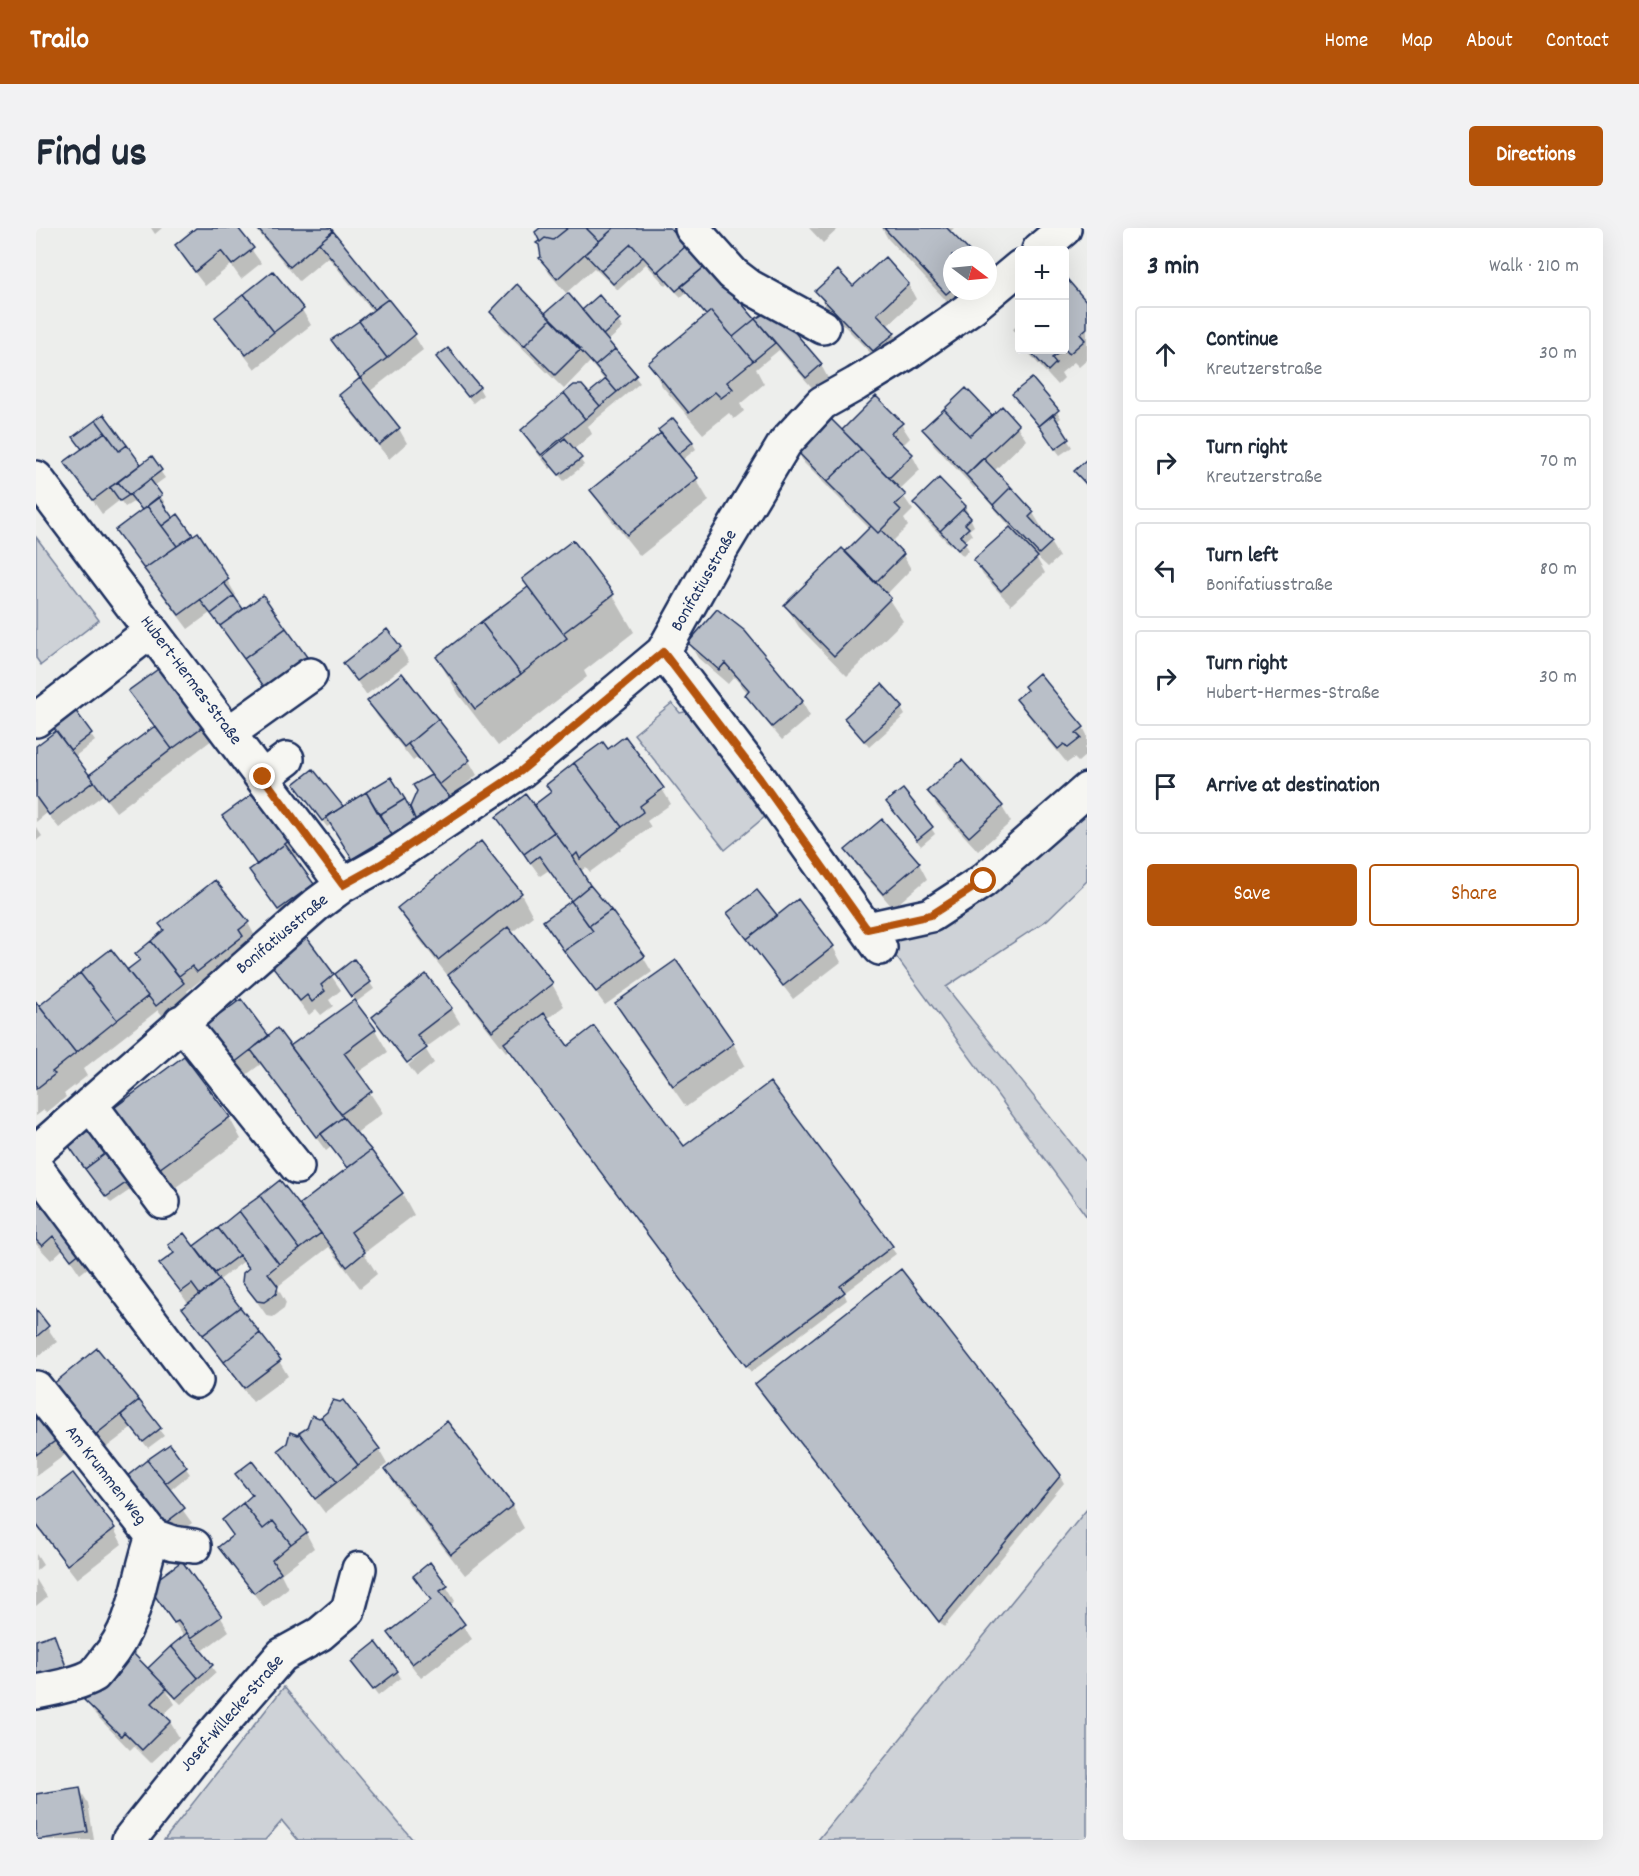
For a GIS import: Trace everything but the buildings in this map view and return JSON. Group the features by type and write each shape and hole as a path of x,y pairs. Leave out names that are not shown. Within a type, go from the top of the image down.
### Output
{"street":[{"path":"692,228 733,274 750,287 823,327"},
{"path":"1044,246 1064,229"},
{"name":"Bonifatiusstraße","path":"36,1152 316,905 343,885 381,864 521,771 663,652 712,564 785,443 822,403 905,354 972,307 1015,271"},
{"name":"Hubert-Hermes-Straße","path":"36,478 229,733 275,768 343,885"},
{"path":"36,720 152,631"},
{"path":"663,652 760,779 873,938 931,915 984,881 1087,790"},
{"path":"229,733 310,675"},
{"path":"181,1022 297,1167"},
{"path":"90,1104 163,1202"},
{"path":"36,1168 196,1381"},
{"name":"Am Krummen Weg","path":"36,1388 153,1536 173,1543 194,1546"},
{"name":"Am Krummen Weg","path":"36,1692 64,1686 94,1674 115,1649 135,1610 146,1557 153,1536"},
{"name":"Josef-Willecke-Straße","path":"129,1840 210,1738 282,1655 320,1634 348,1610 359,1569"}],"shaded area":[{"path":"36,537 99,620 41,665 36,658"},
{"path":"672,703 680,713 693,710 772,811 725,850 634,734"},
{"path":"1087,810 1087,881 1047,920 946,987 1087,1163 1087,1217 889,947 901,938 971,910"},
{"path":"1087,1509 1087,1840 818,1840"},
{"path":"284,1687 413,1840 298,1840 282,1821 265,1840 164,1840"}],"route":[{"path":"263,777 343,885 381,864 521,771 663,652 760,779 867,929 931,915 984,881"}]}
